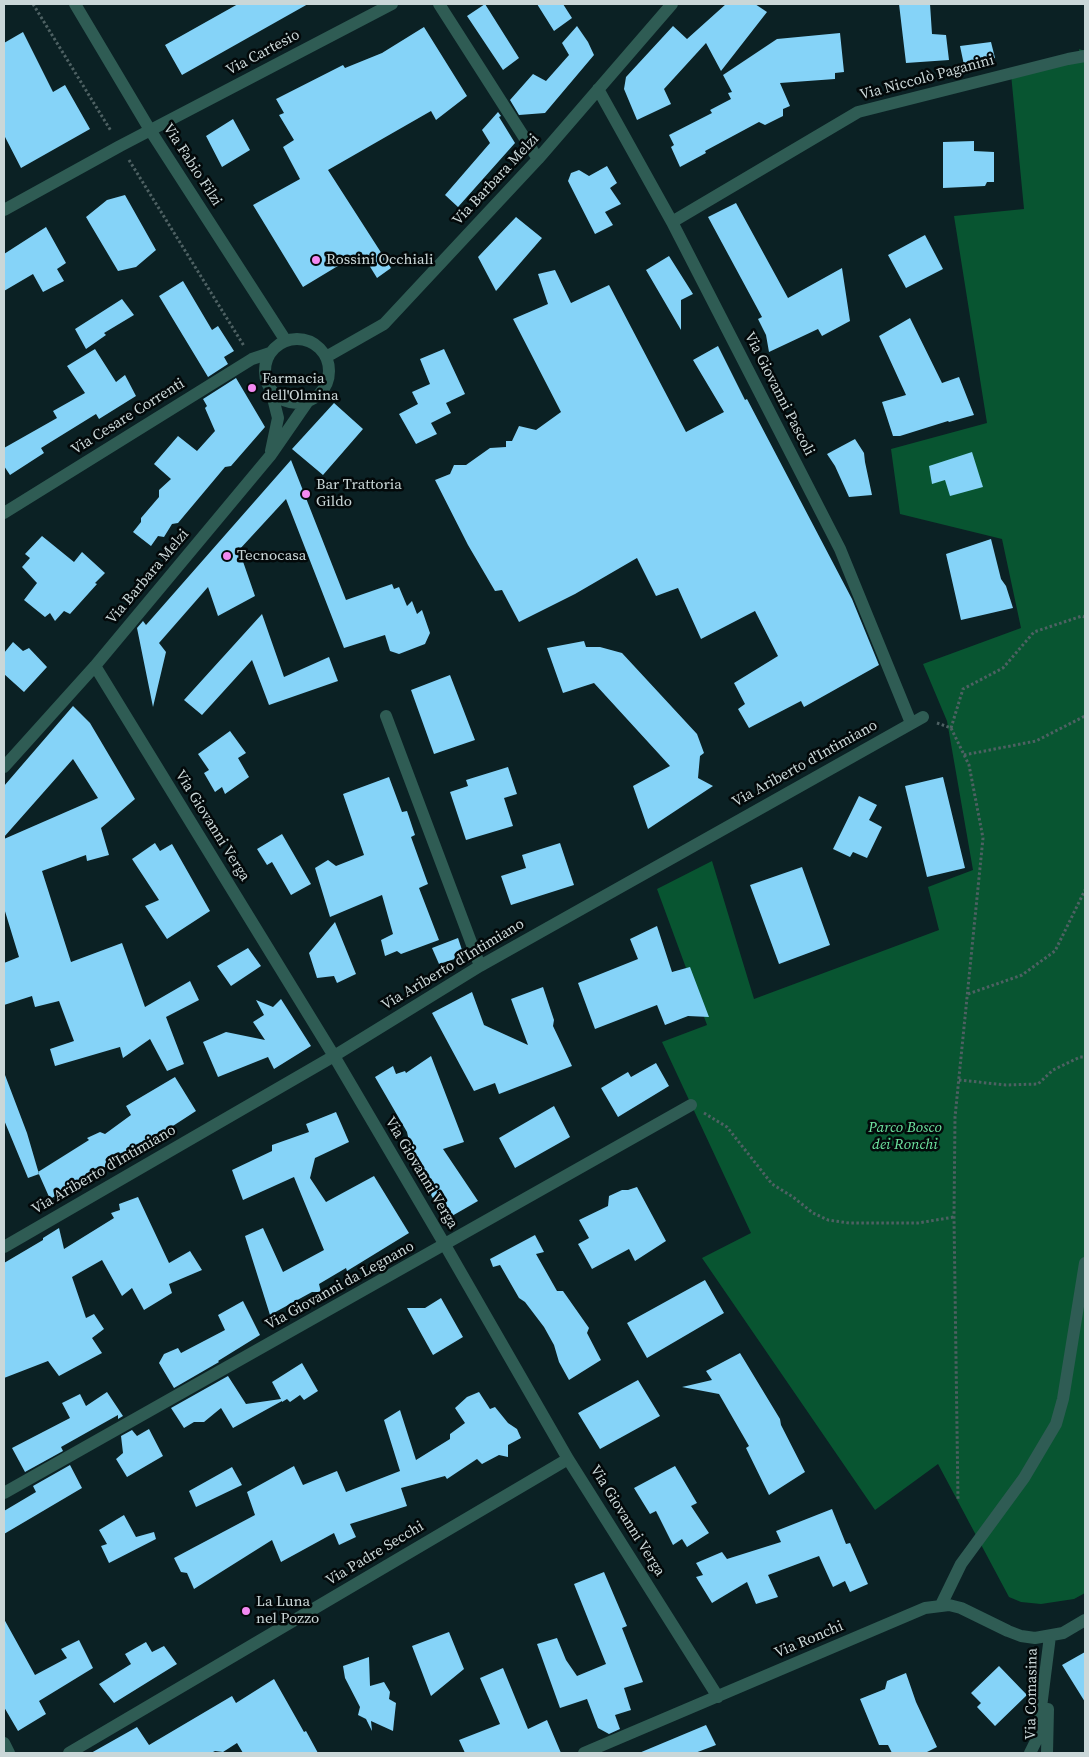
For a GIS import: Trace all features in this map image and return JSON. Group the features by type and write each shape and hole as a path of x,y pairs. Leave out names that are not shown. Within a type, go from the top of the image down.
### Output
{"street":[{"name":"Via Fabio Filzi","path":"75,4 150,130 286,341"},
{"name":"Via Cartesio","path":"4,210 150,130 392,4"},
{"path":"439,4 538,159"},
{"name":"Via Barbara Melzi","path":"4,767 95,666 270,456 308,401 319,394 326,384 329,375 326,357 384,324 538,159 672,4"},
{"name":"Via Niccolò Paganini","path":"672,222 858,112 1068,58 1085,56"},
{"name":"Via Giovanni Pascoli","path":"598,89 672,222 840,549 911,724"},
{"path":"270,456 278,418 265,372 266,362 270,353 278,345 295,339 313,343 321,349 326,357"},
{"name":"Via Cesare Correnti","path":"4,513 252,359 270,353"},
{"path":"271,390 279,398 288,402 308,401"},
{"name":"Via Giovanni Verga","path":"95,666 334,1056 568,1458 718,1697"},
{"path":"386,716 480,966"},
{"name":"Via Ariberto d'Intimiano","path":"4,1248 334,1056 480,966 923,717"},
{"name":"Via Giovanni da Legnano","path":"4,1493 691,1105"},
{"path":"941,1605 961,1564 1024,1478 1056,1424 1063,1399 1085,1263"},
{"name":"Via Padre Secchi","path":"69,1753 568,1458"},
{"name":"Via Ronchi","path":"584,1753 925,1608 941,1605 961,1608 1021,1636 1035,1638 1064,1633 1085,1620"},
{"name":"Via Comasina","path":"1030,1753 1037,1739 1050,1636"},
{"name":"Via Comasina","path":"1047,1753 1050,1636"},
{"path":"4,1743 9,1753"}],"path":[{"path":"33,4 252,359"},
{"path":"958,1500 954,1218 955,1118 983,838 969,765 951,728 963,689 1003,668 1034,632 1082,616 1085,617"},
{"path":"964,755 1036,742 1085,716"},
{"path":"923,717 951,728"},
{"path":"968,994 1022,975 1055,951 1085,890"},
{"path":"959,1080 1006,1085 1038,1084 1053,1070 1080,1057 1085,1057"},
{"path":"691,1105 727,1127 772,1184 793,1197 813,1213 828,1220 849,1223 918,1223 954,1218"}],"green space":[{"name":"Parco Bosco dei Ronchi","path":"1079,49 1085,51 1085,1593 1074,1599 1041,1604 1021,1602 1009,1597 938,1464 875,1510 702,1258 751,1233 662,1042 707,1025 657,889 712,861 754,999 939,930 928,887 973,870 947,721 923,664 1021,628 1002,539 900,514 891,449 987,423 954,216 1024,209 1011,74 1080,55"}],"building":[{"path":"238,4 308,4 182,75 165,45"},
{"path":"485,4 519,58 503,70 467,16"},
{"path":"537,4 563,4 572,18 554,31"},
{"path":"726,4 755,4 767,12 721,71 706,43 664,89 671,104 637,120 624,89 626,77 673,26 687,39"},
{"path":"899,4 930,4 932,34 946,35 949,60 906,63"},
{"path":"577,26 594,55 545,113 519,115 510,100 533,74 546,81 569,55 562,43"},
{"path":"424,27 467,96 436,120 431,111 328,170 391,268 377,278 361,252 303,287 253,205 300,179 283,147 294,140 279,115 284,113 276,99 343,65 345,68 382,53"},
{"path":"23,32 53,92 65,85 90,129 21,168 4,135 4,43"},
{"path":"840,33 844,72 835,73 835,79 780,83 790,106 783,109 783,116 765,125 759,122 705,151 706,153 680,167 671,147 674,145 669,135 712,113 710,110 731,99 728,93 732,92 723,75 777,39"},
{"path":"991,42 995,58 964,65 960,46"},
{"path":"498,112 501,116 499,117 515,143 458,207 445,195 490,143 482,130"},
{"path":"233,119 250,150 222,167 206,136"},
{"path":"974,141 974,151 994,152 994,182 987,182 985,186 943,188 943,142"},
{"path":"607,166 617,183 610,188 621,204 605,212 613,225 595,234 568,181 571,173 579,170 589,176"},
{"path":"125,195 156,250 136,267 118,271 86,217 107,200"},
{"path":"736,203 788,298 842,268 850,321 822,336 818,329 769,352 766,335 758,319 762,317 708,217"},
{"path":"516,217 542,238 496,291 478,257"},
{"path":"46,227 66,263 57,269 64,281 43,292 33,274 4,291 4,254"},
{"path":"925,235 943,269 906,288 888,255"},
{"path":"669,256 693,294 681,300 681,330 646,270"},
{"path":"555,270 571,303 609,285 686,432 724,412 693,360 718,346 852,599 879,665 804,707 801,701 749,728 738,709 745,704 734,683 778,656 755,611 701,639 678,588 656,596 637,558 575,594 519,622 502,590 495,591 468,545 435,480 450,474 454,465 466,465 490,448 506,447 506,441 512,441 519,426 536,430 561,412 513,319 548,304 538,274"},
{"path":"183,281 212,330 218,326 234,351 224,357 228,364 208,377 159,296"},
{"path":"122,299 134,315 104,333 106,335 86,349 75,329"},
{"path":"910,318 942,383 959,377 974,415 900,436 893,436 882,402 906,395 879,336"},
{"path":"95,349 116,382 125,375 136,396 99,419 96,414 41,448 44,453 10,475 4,466 4,448 57,418 53,411 85,393 67,366"},
{"path":"444,349 465,394 446,403 451,413 431,423 437,434 416,444 399,414 418,404 412,392 430,384 420,359"},
{"path":"236,378 265,427 231,466 225,467 178,523 172,524 164,537 158,536 151,546 133,532 141,522 141,518 159,497 159,490 171,479 154,464 178,436 197,451 215,431 203,399"},
{"path":"334,403 363,429 323,475 292,449"},
{"path":"855,439 864,453 872,495 849,497 835,466 827,454"},
{"path":"972,452 983,487 950,496 945,480 932,484 929,466"},
{"path":"291,460 346,600 392,584 394,589 399,587 407,606 412,601 417,614 422,610 430,633 425,644 399,654 390,651 385,635 344,648 286,499 239,550 255,596 218,616 208,587 159,643 166,652 153,707 137,628 143,621 146,625"},
{"path":"42,536 74,562 82,552 105,573 70,614 64,611 55,621 50,613 45,617 24,600 37,583 22,567 30,558 25,554"},
{"path":"991,539 1001,579 1006,586 1013,608 961,620 946,554"},
{"path":"262,614 284,677 329,657 338,681 269,705 252,660 202,715 184,700"},
{"path":"584,641 586,647 600,647 622,653 697,734 704,753 700,756 698,778 713,786 648,829 633,786 670,766 594,683 563,693 547,648"},
{"path":"13,642 23,651 29,648 47,667 24,692 4,674 4,653"},
{"path":"450,675 475,740 434,754 411,690"},
{"path":"73,706 90,723 135,799 101,828 109,855 87,861 86,855 42,871 71,962 122,943 145,1007 190,981 199,1000 166,1017 184,1064 167,1071 150,1039 123,1058 120,1047 55,1066 50,1049 74,1041 59,1001 35,1007 32,996 4,1005 4,963 19,957 4,908 4,839 98,798 73,759 4,837 4,786"},
{"path":"230,731 246,753 238,758 249,777 225,794 222,787 215,792 204,773 209,770 198,754"},
{"path":"508,767 517,794 504,798 513,826 466,840 450,792 468,786 466,780"},
{"path":"389,777 402,812 407,811 415,835 411,837 428,884 419,888 439,940 401,954 397,951 385,956 381,940 393,934 382,895 330,917 315,868 328,860 336,866 364,855 343,794"},
{"path":"943,777 965,868 927,877 905,786"},
{"path":"859,796 877,805 869,820 882,827 867,858 853,852 850,857 833,849"},
{"path":"282,834 311,884 291,895 272,862 267,865 257,849"},
{"path":"155,843 160,851 172,844 210,911 167,939 145,906 159,900 132,859"},
{"path":"560,843 574,885 511,905 501,876 526,868 522,855"},
{"path":"802,867 830,945 779,964 750,885"},
{"path":"335,922 356,974 337,983 334,976 317,978 309,953"},
{"path":"657,926 672,972 690,967 709,1017 688,1016 665,1025 657,1005 595,1029 578,983 638,959 630,939"},
{"path":"458,938 464,956 439,964 432,948"},
{"path":"248,948 261,966 231,986 217,966"},
{"path":"543,987 554,1020 553,1026 572,1066 499,1094 495,1083 474,1091 432,1013 472,992 484,1025 528,1045 511,999"},
{"path":"281,999 311,1046 274,1069 268,1057 218,1077 203,1042 226,1032 265,1040 253,1022 264,1015 256,1000 273,1007"},
{"path":"431,1056 464,1142 443,1149 478,1201 445,1220 414,1164 407,1132 375,1077 393,1066 396,1074 405,1071 406,1073"},
{"path":"656,1063 669,1086 618,1117 601,1088 628,1072 631,1077"},
{"path":"5,1075 27,1133 39,1174 28,1178 4,1120"},
{"path":"175,1077 196,1111 142,1146 50,1199 38,1172 89,1140 87,1138 100,1132 105,1134 131,1115 126,1106"},
{"path":"554,1106 570,1137 515,1168 499,1138"},
{"path":"336,1112 349,1142 315,1158 310,1178 326,1202 374,1176 409,1233 347,1271 346,1268 319,1284 321,1292 312,1292 270,1315 245,1236 263,1228 283,1272 324,1250 294,1177 243,1200 232,1170 272,1151 272,1145 309,1132 306,1124"},
{"path":"637,1187 666,1241 635,1261 629,1249 592,1269 578,1244 589,1238 579,1220 608,1206 609,1196 622,1190"},
{"path":"138,1197 169,1263 190,1251 202,1270 169,1284 172,1293 144,1310 132,1288 122,1296 102,1260 72,1277 86,1318 94,1314 104,1329 92,1338 102,1353 59,1376 48,1361 4,1378 4,1263 43,1240 43,1238 59,1228 64,1249 114,1218 111,1213 120,1210 119,1204"},
{"path":"535,1235 544,1252 536,1254 557,1291 563,1291 589,1328 587,1333 601,1360 569,1380 544,1327 525,1302 519,1298 500,1265 493,1267 490,1259"},
{"path":"705,1280 724,1313 647,1358 627,1323"},
{"path":"441,1298 463,1337 433,1355 407,1308 425,1308"},
{"path":"243,1301 260,1335 174,1388 159,1363 164,1354 178,1348 181,1353 225,1330 218,1315"},
{"path":"740,1353 780,1419 781,1425 805,1472 769,1495 746,1448 749,1446 719,1394 682,1387 712,1380 706,1371"},
{"path":"302,1363 318,1391 304,1400 300,1395 290,1402 287,1399 282,1401 233,1428 221,1408 204,1422 194,1422 184,1428 171,1408 228,1376 246,1404 281,1399 272,1382"},
{"path":"638,1380 660,1416 600,1449 578,1413"},
{"path":"107,1392 123,1416 118,1419 118,1415 61,1447 63,1451 25,1472 12,1448 70,1418 62,1403 80,1394 86,1406"},
{"path":"479,1392 490,1409 495,1407 508,1423 517,1429 521,1438 508,1445 508,1457 499,1455 482,1464 477,1459 447,1479 445,1476 401,1488 407,1506 350,1524 356,1537 339,1545 334,1533 281,1562 272,1540 194,1589 187,1573 181,1572 174,1558 255,1515 247,1492 294,1466 303,1485 337,1471 346,1492 400,1471 384,1420 400,1410 416,1460 450,1439 450,1434 465,1423 455,1408 467,1397"},
{"path":"149,1429 163,1456 127,1477 116,1459 123,1453 121,1436 132,1430 137,1436"},
{"path":"70,1465 82,1488 4,1534 4,1511 36,1492 33,1486"},
{"path":"675,1466 697,1503 691,1506 709,1533 687,1547 682,1539 673,1545 656,1511 650,1514 634,1488"},
{"path":"232,1467 242,1485 196,1507 189,1491"},
{"path":"832,1509 846,1544 850,1543 868,1584 850,1592 845,1581 833,1587 819,1556 768,1575 778,1597 756,1604 747,1582 712,1603 696,1577 703,1575 696,1563 722,1552 727,1559 781,1542 776,1531"},
{"path":"124,1515 136,1537 154,1532 156,1539 109,1563 101,1546 107,1544 99,1530"},
{"path":"604,1572 627,1626 622,1628 643,1682 624,1688 631,1710 615,1715 620,1729 609,1734 598,1728 587,1699 560,1708 537,1644 557,1638 566,1660 577,1676 606,1664 574,1584"},
{"path":"4,1619 35,1675 67,1658 61,1649 79,1640 93,1668 39,1701 46,1714 18,1731 4,1707"},
{"path":"449,1632 464,1669 431,1696 412,1646"},
{"path":"146,1642 152,1652 164,1646 177,1664 114,1703 99,1684 131,1664 125,1654"},
{"path":"1085,1652 1085,1702 1062,1665"},
{"path":"369,1657 370,1686 384,1682 390,1692 389,1699 396,1703 393,1731 371,1721 372,1731 366,1719 358,1715 360,1707 345,1678 343,1666"},
{"path":"999,1666 1027,1695 995,1726 977,1707 981,1703 971,1693"},
{"path":"503,1668 528,1729 547,1720 561,1753 465,1753 459,1740 500,1724 480,1678"},
{"path":"906,1673 916,1702 937,1747 925,1753 892,1753 888,1745 879,1745 860,1699 885,1689 887,1681"},
{"path":"274,1679 318,1753 243,1753 237,1743 223,1752 215,1751 211,1753 91,1753 137,1727 149,1745 232,1696 236,1703"},
{"path":"706,1725 716,1745 695,1753 639,1753"}],"place":[{"name":"Rossini Occhiali","path":"316,260"},
{"name":"Farmacia dell'Olmina","path":"252,388"},
{"name":"Bar Trattoria Gildo","path":"306,494"},
{"name":"Tecnocasa","path":"227,556"},
{"name":"La Luna nel Pozzo","path":"246,1611"}]}
